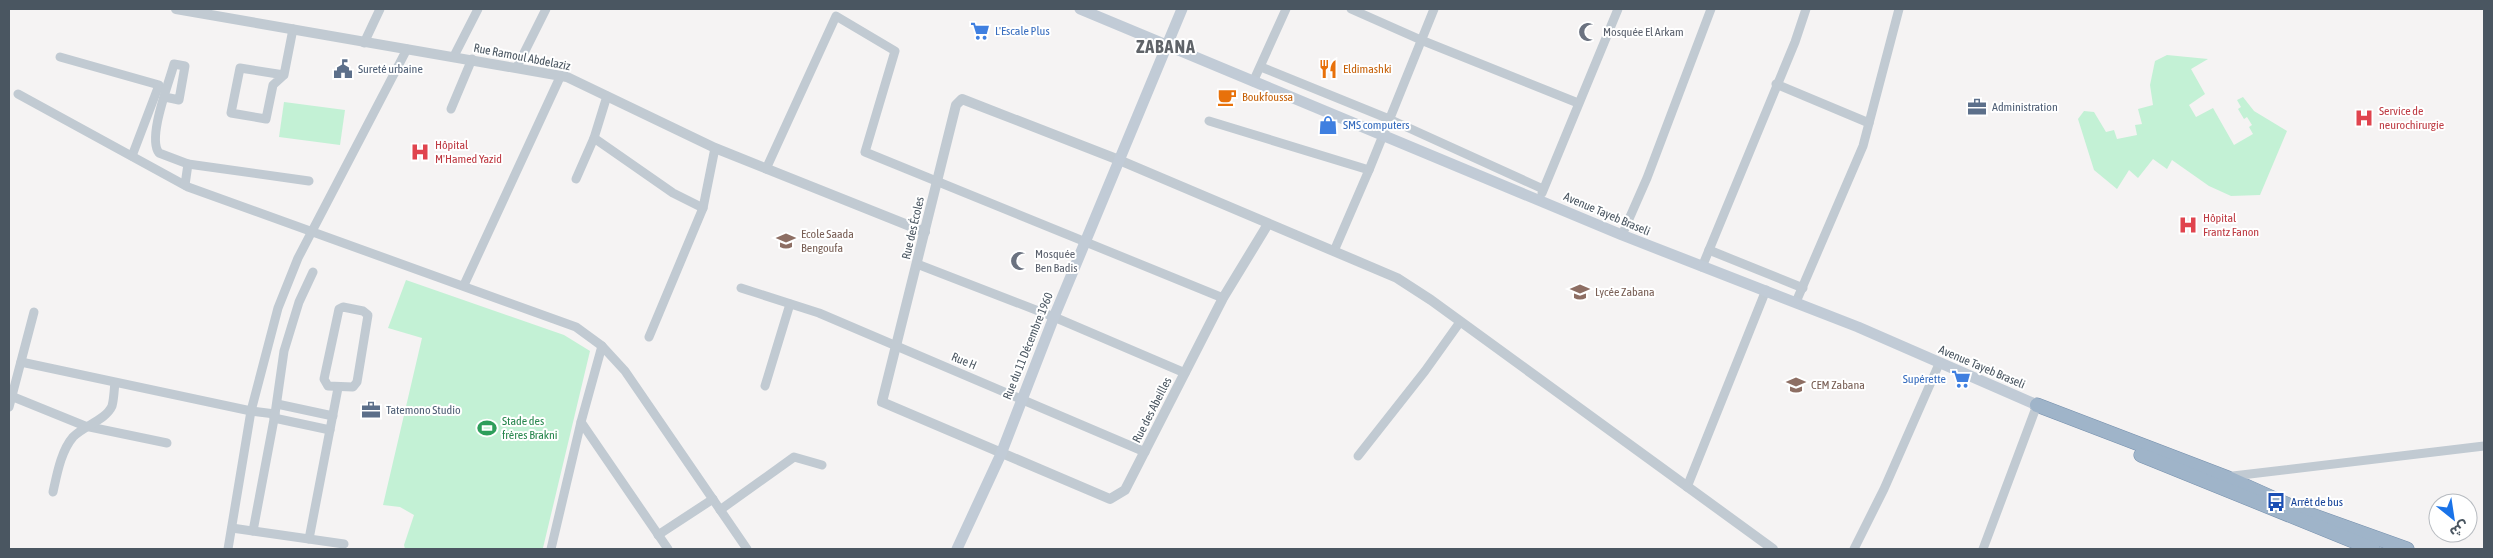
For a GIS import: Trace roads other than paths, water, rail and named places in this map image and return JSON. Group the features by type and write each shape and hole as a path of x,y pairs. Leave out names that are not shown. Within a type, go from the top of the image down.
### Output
{"highway":[{"path":"2037,406 2224,483 2373,549"},
{"path":"2224,483 2407,549"}],"main road":[{"name":"Avenue Tayeb Braseli","path":"1080,9 1168,44 1383,136 1541,194 1622,235 1796,302 1905,347 1939,364 2037,406"},
{"name":"Rue du 11 Décembre 1960","path":"957,549 1001,454 1054,317 1182,9"},
{"name":"Rue du 11 Décembre 1960","path":"951,549 966,526"},
{"name":"Rue du 11 Décembre 1960","path":"963,549 966,526"}],"street":[{"name":"Rue Ramoul Abdelaziz","path":"182,9 364,43 472,59 560,76 608,96 645,117 766,170 924,232"},
{"path":"364,43 380,9"},
{"path":"454,56 478,9"},
{"path":"517,67 546,9"},
{"path":"1253,82 1286,9"},
{"path":"1351,9 1421,40 1578,103"},
{"path":"1334,251 1370,170 1434,9"},
{"path":"1622,235 1711,9"},
{"path":"1702,267 1776,84 1795,42 1806,9"},
{"path":"1796,302 1848,186 1869,123 1900,9"},
{"path":"1261,66 1390,119 1541,194 1614,10"},
{"path":"766,170 836,16 895,50 865,152 1223,298"},
{"path":"284,75 240,68 231,113 266,119 273,85 284,75 293,29"},
{"path":"228,549 251,411 278,308 298,258 407,50"},
{"path":"60,56 159,85 132,156"},
{"path":"451,109 472,59"},
{"path":"464,285 560,76"},
{"path":"1776,84 1869,123"},
{"path":"18,94 184,185 576,327 602,346 625,371 747,549"},
{"path":"576,179 594,138 608,96"},
{"path":"165,97 155,135 156,148 166,156 188,164 309,181"},
{"name":"Rue des Écoles","path":"1001,454 882,402 956,105 962,99 1119,160"},
{"path":"1209,121 1370,170"},
{"path":"594,138 673,193 703,208"},
{"path":"649,336 703,208 715,148"},
{"path":"1119,160 1397,278 1773,549"},
{"path":"184,185 188,164"},
{"name":"Rue des Abeilles","path":"1001,454 1110,499 1125,490 1223,298 1268,224"},
{"path":"1709,250 1803,288"},
{"path":"917,264 1054,317 1185,373"},
{"path":"253,530 275,412 284,351 297,309 313,272"},
{"name":"Rue H","path":"741,288 819,313 1144,452"},
{"path":"1687,487 1766,290"},
{"path":"765,386 790,304"},
{"path":"343,307 363,311 368,315 357,382 353,387 338,388 328,386 324,379 339,309 343,307"},
{"path":"9,407 34,312"},
{"path":"1358,456 1425,371 1460,322"},
{"path":"551,549 581,422 602,346"},
{"path":"21,362 251,411 332,416"},
{"path":"1854,549 1884,489 1939,364"},
{"path":"52,492 62,456 72,438 85,426 105,415 112,406 115,383"},
{"path":"309,540 338,388"},
{"path":"11,396 85,426 167,443"},
{"path":"1983,549 2037,406"},
{"path":"275,412 330,430"},
{"path":"581,422 668,549"},
{"path":"2224,483 2484,446"},
{"path":"720,510 794,457 822,465"},
{"path":"658,535 713,499"},
{"path":"232,528 344,544"}],"place":[{"name":"L'Escale Plus","path":"980,31"},
{"name":"Mosquée El Arkam","path":"1588,32"},
{"name":"Sureté urbaine","path":"343,69"},
{"name":"Eldimashki","path":"1328,69"},
{"name":"Boukfoussa","path":"1227,97"},
{"name":"Administration","path":"1977,107"},
{"name":"Service de neurochirurgie","path":"2364,118"},
{"name":"SMS computers","path":"1328,125"},
{"name":"Hôpital M'Hamed Yazid","path":"420,152"},
{"name":"Hôpital Frantz Fanon","path":"2188,225"},
{"name":"Ecole Saada Bengoufa","path":"786,241"},
{"name":"Mosquée Ben Badis","path":"1020,261"},
{"name":"Lycée Zabana","path":"1580,292"},
{"name":"Supérette","path":"1961,379"},
{"name":"CEM Zabana","path":"1796,385"},
{"name":"Tatemono Studio","path":"371,410"},
{"name":"Stade des frères Brakni","path":"487,428"},
{"name":"Arrêt de bus","path":"2276,502"}],"district":[{"name":"ZABANA","path":"1166,46"}]}
